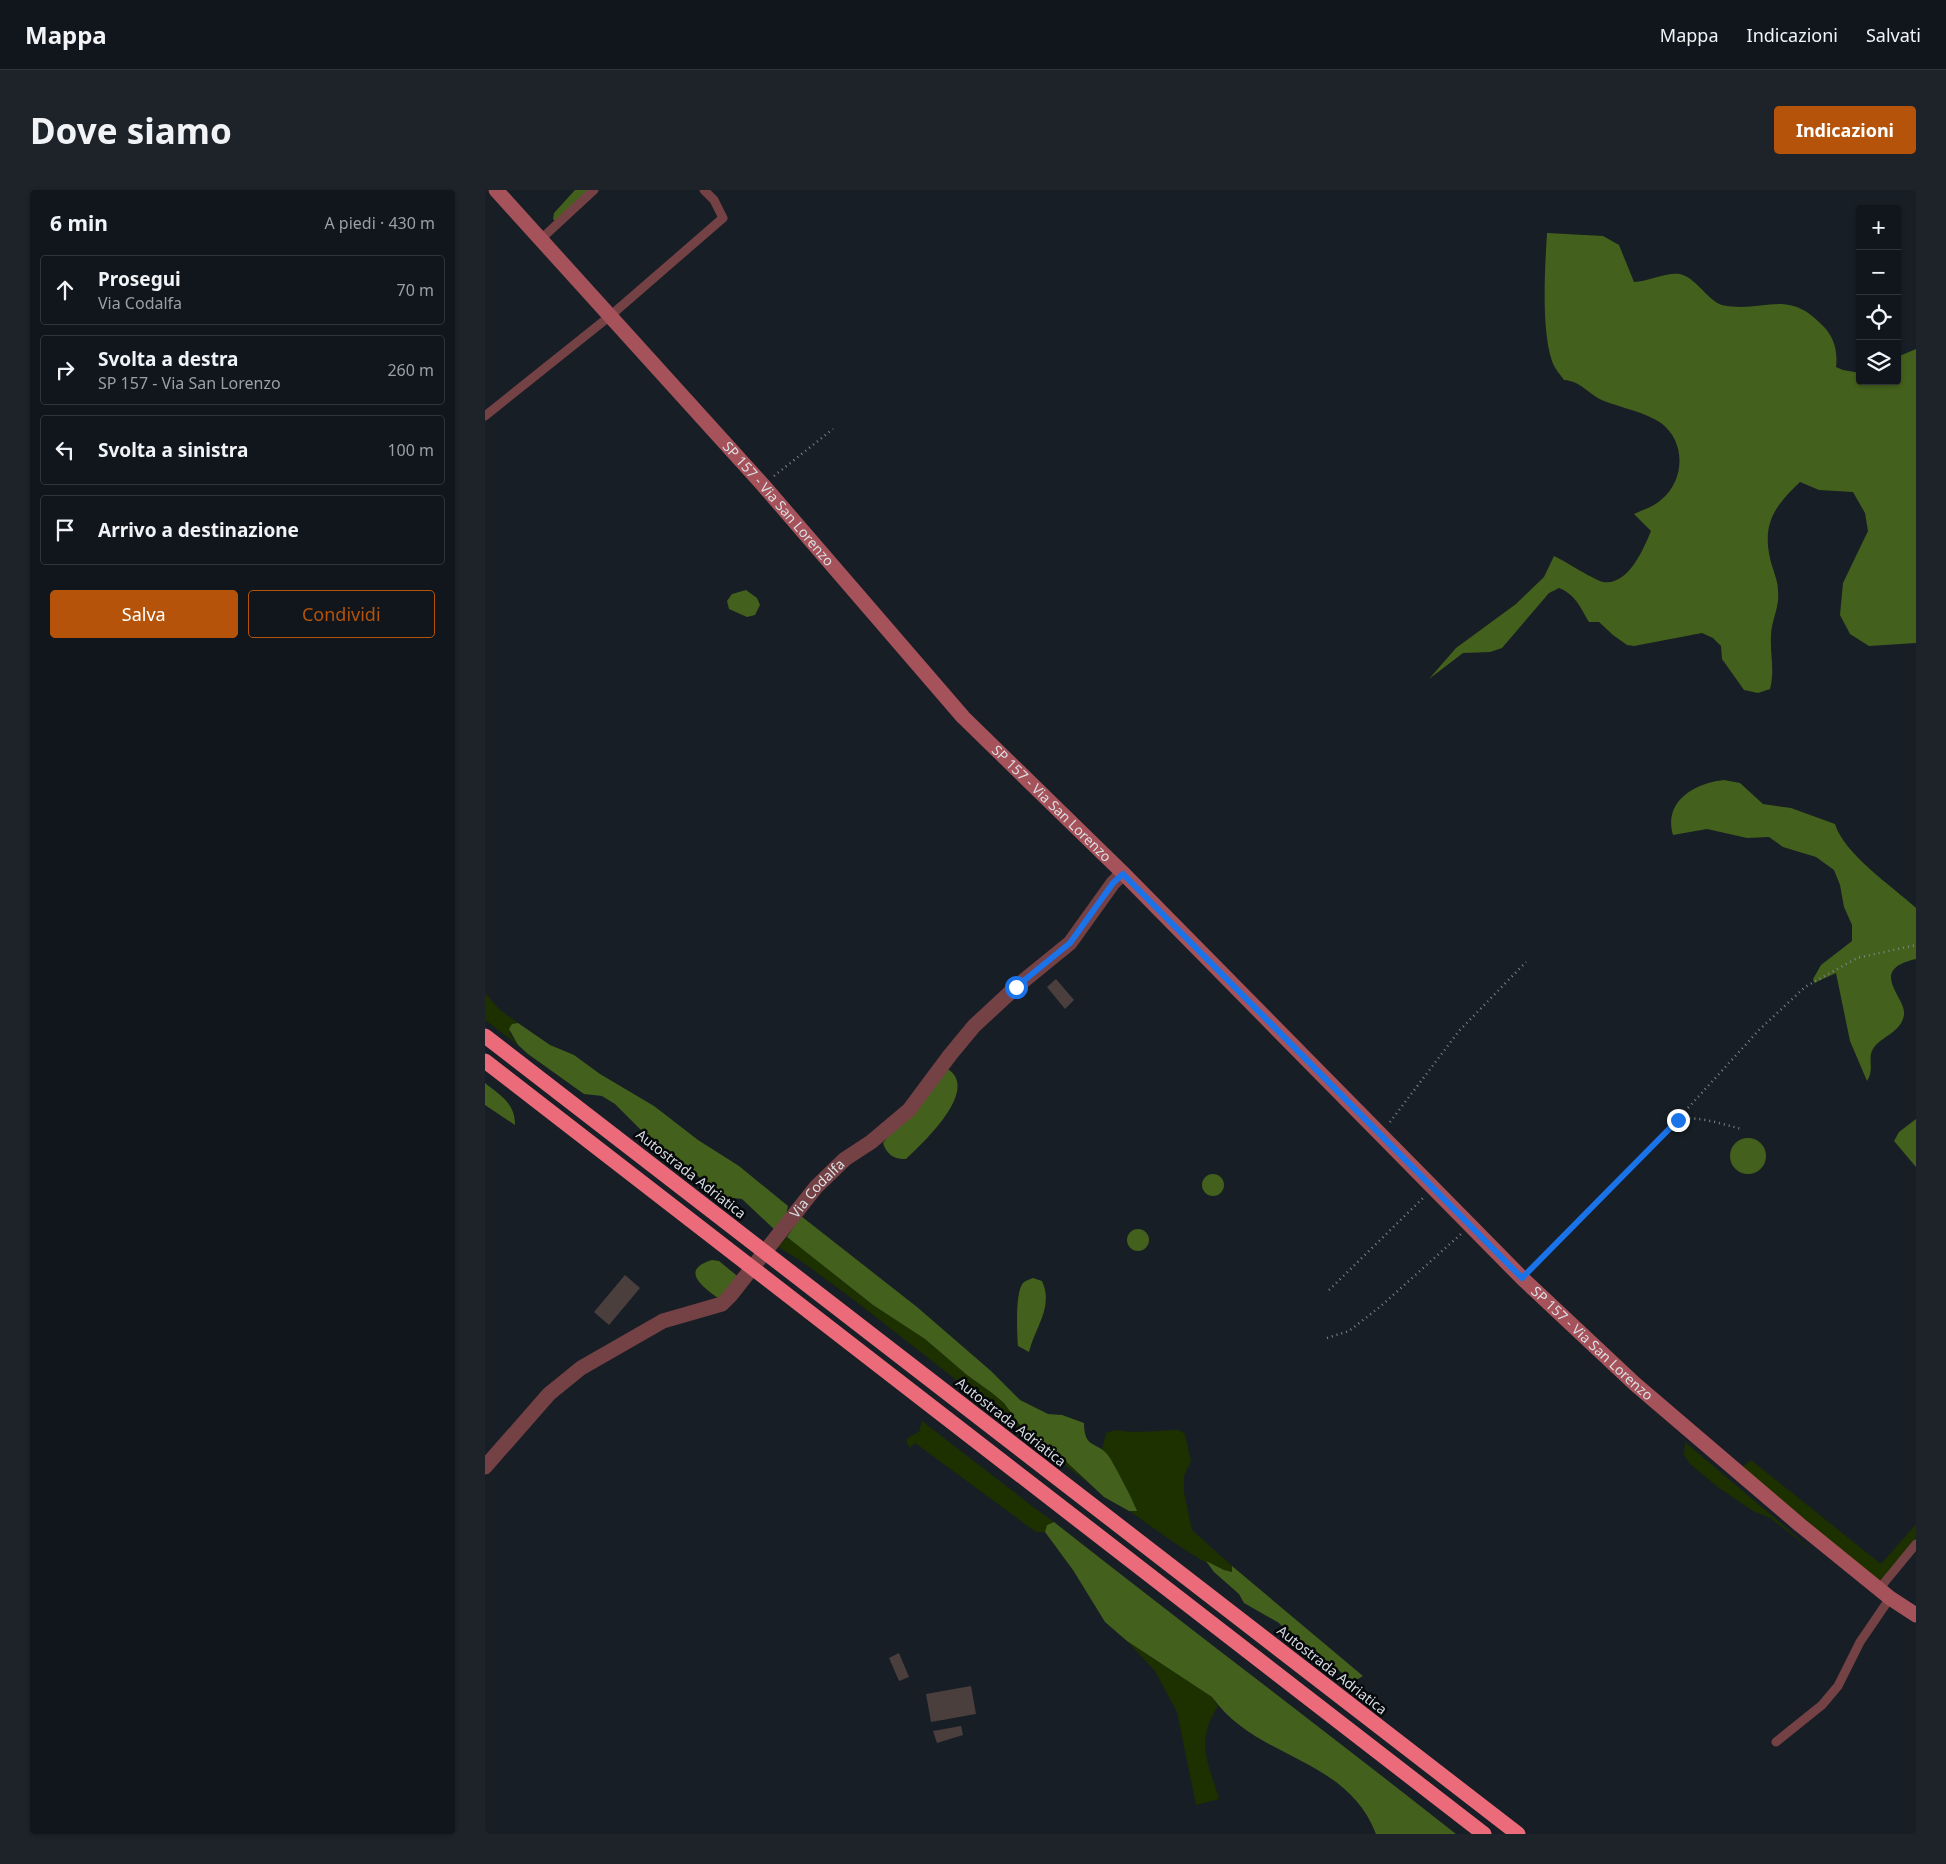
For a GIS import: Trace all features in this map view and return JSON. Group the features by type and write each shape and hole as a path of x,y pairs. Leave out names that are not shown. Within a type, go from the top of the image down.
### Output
{"highway":[{"name":"Autostrada Adriatica","path":"485,1036 1518,1834"},
{"path":"485,1061 1484,1834"}],"main road":[{"name":"SP 157 - Via San Lorenzo","path":"496,190 763,485 963,717 1123,874 1470,1226 1522,1278 1635,1384 1885,1594 1916,1615"}],"street":[{"name":"Via Codalfa","path":"485,1467 549,1394 581,1368 663,1321 722,1304 745,1279 816,1187 845,1159 871,1142 909,1110 949,1055 974,1026 1016,987 1070,943 1113,883 1123,874"}],"lane":[{"path":"541,239 594,190"},
{"path":"485,416 610,316 723,218 715,200 704,190"},
{"path":"1776,1742 1822,1705 1838,1686 1885,1594 1916,1544"}],"path":[{"path":"763,485 833,429"},
{"path":"1522,1278 1678,1120 1752,1036 1805,987 1857,958 1916,945"},
{"path":"1380,1134 1459,1031 1526,962"},
{"path":"1678,1120 1691,1118 1715,1122 1742,1130"},
{"path":"1329,1290 1433,1188"},
{"path":"1327,1338 1349,1331 1381,1306 1470,1226"}],"green space":[{"path":"575,190 591,190 557,223 553,219 554,213"},
{"path":"1547,233 1603,236 1619,245 1634,282 1678,274 1693,281 1713,300 1722,305 1750,307 1785,304 1797,307 1809,314 1830,334 1836,350 1836,367 1856,372 1856,385 1901,385 1901,355 1916,349 1916,643 1869,646 1850,634 1840,615 1843,583 1868,531 1865,513 1853,492 1819,490 1800,482 1784,499 1773,515 1768,534 1770,558 1777,582 1778,597 1771,630 1772,676 1770,689 1758,693 1744,690 1722,659 1721,646 1713,638 1702,633 1634,646 1627,645 1599,622 1589,622 1574,598 1559,588 1549,593 1502,648 1490,652 1463,653 1429,679 1456,648 1516,604 1544,577 1554,556 1603,582 1612,582 1627,573 1639,557 1651,531 1634,514 1662,499 1670,491 1678,471 1678,450 1675,440 1661,423 1641,413 1604,401 1575,383 1564,380 1554,366 1546,332 1545,280"},
{"path":"746,590 757,598 760,605 755,615 747,617 729,609 727,601 732,594"},
{"path":"1724,780 1740,783 1763,804 1791,808 1835,824 1848,847 1858,858 1916,908 1916,959 1901,964 1893,970 1891,977 1892,985 1903,1008 1904,1015 1899,1026 1871,1052 1870,1072 1867,1081 1850,1041 1836,973 1814,983 1813,979 1821,965 1852,941 1852,925 1844,907 1840,885 1834,870 1816,857 1783,847 1769,837 1747,838 1707,829 1673,835 1671,823 1673,813 1683,796 1702,785"},
{"path":"485,993 500,1010 518,1023 512,1024 510,1034 518,1045 485,1020"},
{"path":"518,1023 550,1045 574,1055 600,1074 654,1106 698,1140 739,1166 788,1206 786,1215 776,1231 742,1199 724,1197 658,1147 615,1104 602,1096 584,1094 528,1054 518,1045 509,1029 512,1024"},
{"path":"944,1067 955,1076 958,1087 954,1101 936,1128 906,1159 891,1156 883,1143"},
{"path":"485,1083 510,1105 515,1125 485,1105"},
{"path":"1916,1119 1916,1167 1894,1141 1899,1132"},
{"path":"1748,1138 1755,1139 1761,1143 1765,1149 1765,1163 1761,1169 1755,1173 1748,1174 1741,1173 1735,1169 1731,1163 1730,1156 1731,1149 1735,1143 1741,1139"},
{"path":"1213,1174 1221,1177 1224,1185 1221,1193 1213,1196 1205,1193 1202,1185 1205,1177"},
{"path":"801,1216 917,1307 991,1371 1020,1400 1048,1414 1062,1415 1084,1423 1089,1442 1106,1452 1137,1511 1129,1511 1104,1497 1058,1454 1019,1424 1004,1403 992,1393 967,1375 925,1339 873,1305 787,1237"},
{"path":"1138,1229 1146,1232 1149,1240 1146,1248 1138,1251 1130,1248 1127,1240 1130,1232"},
{"path":"787,1237 873,1305 925,1339 967,1375 992,1393 1004,1403 1019,1424 1058,1454 1088,1483 854,1300 801,1261 778,1247"},
{"path":"712,1260 719,1261 741,1279 718,1298 701,1284 695,1274 702,1264"},
{"path":"1033,1278 1042,1281 1046,1300 1045,1308 1029,1352 1018,1346 1018,1303 1020,1288 1023,1283"},
{"path":"922,1421 1054,1522 1047,1525 1045,1532 1036,1532 915,1443 910,1448 906,1441 909,1437 919,1432"},
{"path":"1116,1430 1140,1432 1179,1430 1185,1434 1191,1461 1184,1476 1184,1492 1192,1530 1232,1566 1232,1572 1221,1569 1194,1555 1129,1511 1136,1511 1121,1479 1102,1449 1106,1433"},
{"path":"1685,1442 1815,1552 1770,1518 1753,1511 1719,1488 1690,1464 1684,1455"},
{"path":"1751,1460 1881,1564 1916,1524 1916,1538 1883,1580 1879,1581 1741,1468"},
{"path":"1054,1522 1456,1834 1376,1834 1362,1808 1344,1789 1323,1773 1253,1734 1231,1718 1212,1697 1127,1641 1105,1622 1073,1570 1045,1532 1047,1525"},
{"path":"1206,1561 1232,1572 1232,1566 1363,1676 1356,1680 1348,1678 1330,1663 1302,1648 1279,1623 1244,1603 1239,1594 1214,1572"},
{"path":"1127,1641 1212,1697 1218,1706 1211,1719 1205,1742 1208,1763 1219,1799 1196,1805 1177,1712 1155,1671"}],"building":[{"path":"1056,979 1074,1000 1065,1009 1047,987"},
{"path":"625,1275 640,1288 609,1325 594,1312"},
{"path":"899,1653 909,1677 899,1681 889,1658"},
{"path":"971,1686 976,1714 931,1722 926,1694"},
{"path":"961,1726 963,1735 937,1743 933,1731"}],"route":[{"path":"1016,987 1070,943 1113,883 1123,874 1522,1278 1571,1226 1678,1120"}]}
